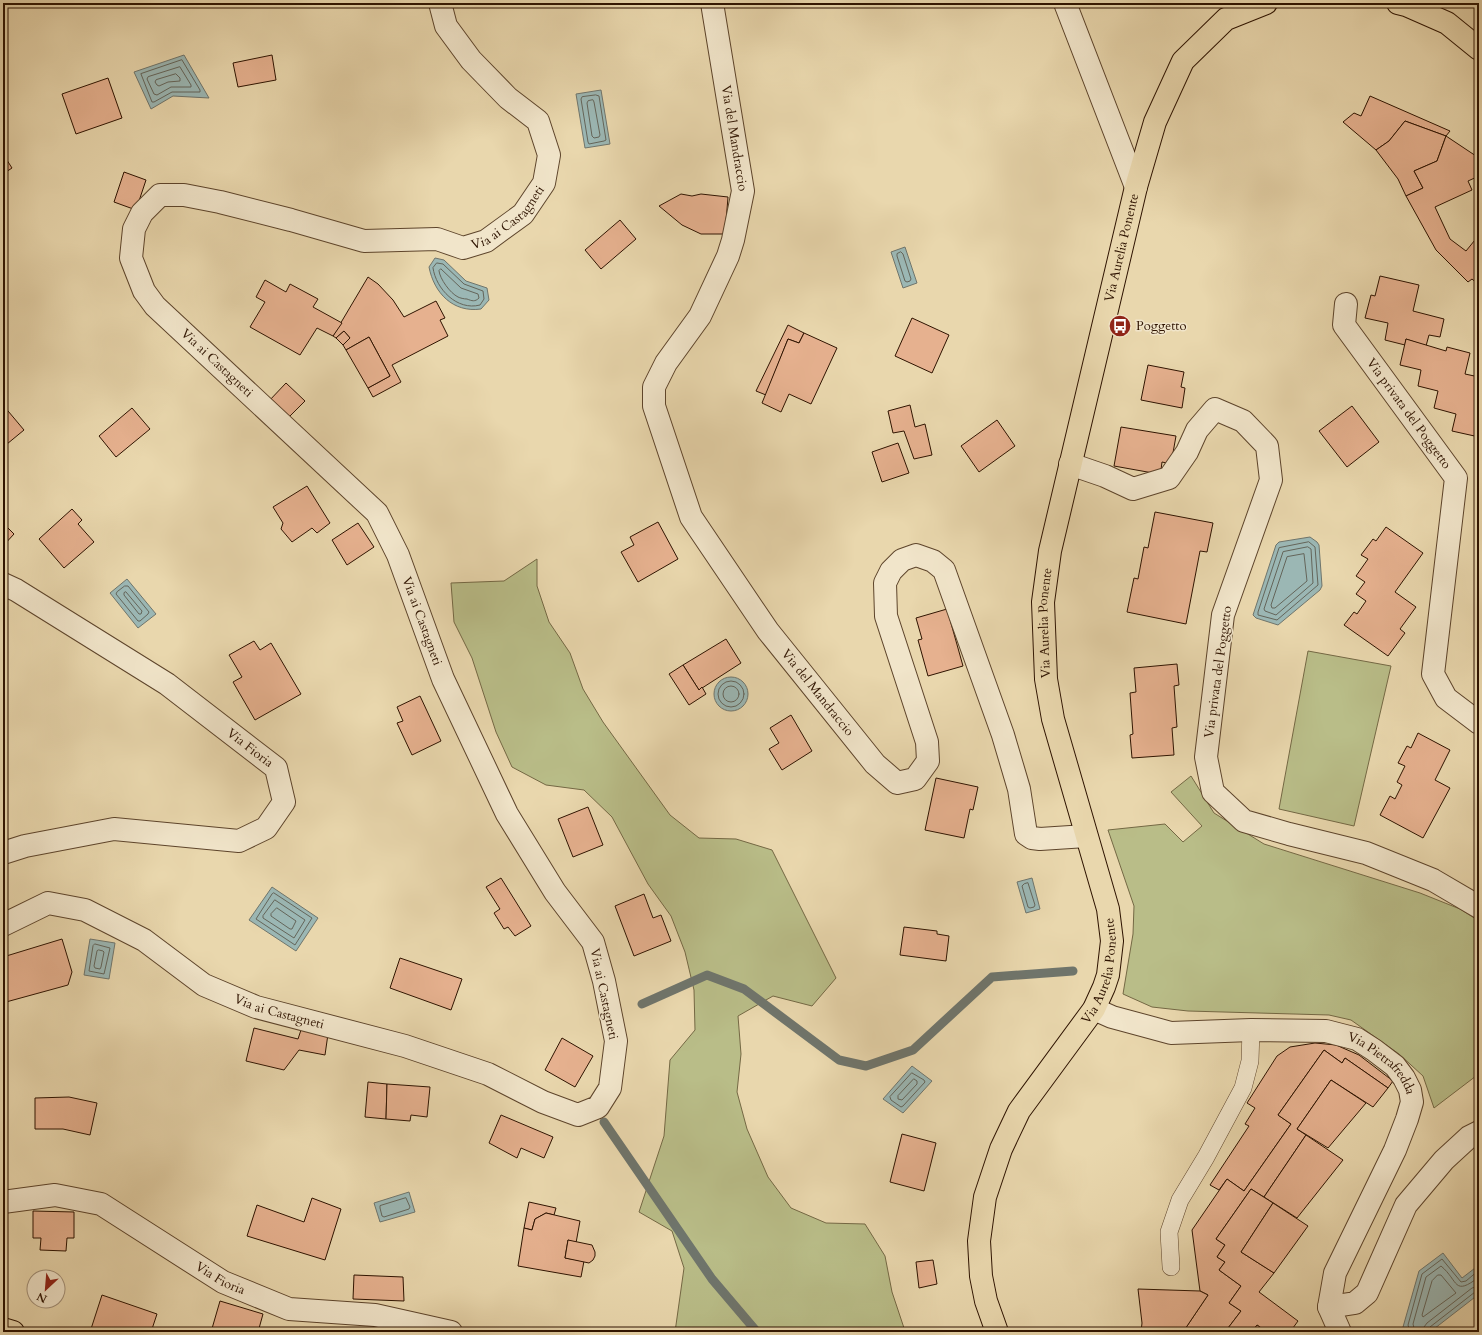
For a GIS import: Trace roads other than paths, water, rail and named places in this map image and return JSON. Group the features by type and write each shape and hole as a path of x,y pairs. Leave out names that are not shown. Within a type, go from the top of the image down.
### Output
{"main road":[{"name":"Via Aurelia Ponente","path":"996,1332 986,1301 981,1276 979,1241 985,1197 1001,1149 1019,1111 1094,1009 1108,975 1112,941 1108,909 1053,719 1046,678 1043,602 1050,551 1136,187 1155,122 1183,61 1226,19 1266,3"},
{"path":"1398,3 1447,23 1479,50"},
{"path":"3,1329 13,1332"}],"street":[{"name":"Via ai Castagneti","path":"3,925 48,903 85,910 144,940 204,985 256,1007 405,1046 488,1074 543,1102 578,1115 598,1108 610,1088 616,1041 604,981 593,942 555,892 507,814 443,679 398,555 377,513 155,306 144,291 131,258 134,229 142,213 160,195 184,195 220,202 364,241 437,239 463,248 486,241 523,214 544,183 549,155 538,121 508,98 471,60 446,26 440,3"},
{"name":"Via del Mandraccio","path":"712,3 742,191 733,240 728,256 700,316 666,363 654,388 654,406 691,517 768,631 875,764 897,783 915,779 928,761 927,742 886,616 885,583 890,571 902,560 916,555 933,561 944,570 1003,735 1019,789 1026,834 1032,838 1040,839 1086,836"},
{"path":"1064,3 1136,187"},
{"name":"Via privata del Poggetto","path":"1346,304 1344,325 1456,478 1433,674 1446,698 1479,724"},
{"name":"Via privata del Poggetto","path":"1070,464 1105,476 1133,489 1169,478 1186,452 1197,430 1215,409 1243,421 1267,446 1270,480 1223,615 1206,757 1213,792 1244,821 1366,853 1433,880 1479,907"},
{"name":"Via Fioria","path":"3,584 16,590 167,684 276,768 284,802 266,828 239,841 114,829 25,846 3,853"},
{"name":"Via Pietrafredda","path":"1094,1009 1112,1017 1171,1033 1251,1030 1326,1031 1357,1040 1374,1050 1395,1066 1404,1078 1410,1090 1412,1102 1395,1150 1335,1273 1329,1307"},
{"path":"1340,1332 1329,1307 1355,1303 1367,1293 1406,1205 1444,1160 1469,1137 1479,1132"},
{"name":"Via Fioria","path":"3,1202 55,1195 100,1204 223,1282 289,1309 374,1314 451,1332"}],"lane":[{"path":"1171,1267 1169,1232 1180,1200 1206,1157 1243,1088 1250,1061 1251,1030"}],"water":[{"path":"184,55 209,98 173,96 151,109 134,72"},
{"path":"601,90 610,144 585,148 576,94"},
{"path":"905,247 917,283 903,288 891,252"},
{"path":"435,258 444,260 466,281 487,288 489,300 481,309 462,308 446,299 440,293 435,285 429,267"},
{"path":"1310,537 1319,545 1322,586 1320,590 1278,625 1256,618 1253,615 1276,545 1279,542"},
{"path":"127,579 156,614 138,628 110,593"},
{"path":"734,677 743,682 747,687 747,701 743,706 738,710 728,711 724,710 715,701 714,691 715,687 724,678"},
{"path":"1032,878 1040,909 1026,913 1017,882"},
{"path":"272,887 318,918 296,951 249,920"},
{"path":"90,939 115,943 109,979 84,975"},
{"path":"912,1066 932,1081 903,1113 883,1099"},
{"path":"409,1192 415,1212 380,1222 374,1203"},
{"path":"1443,1253 1462,1278 1479,1265 1479,1294 1430,1332 1407,1332 1403,1327 1419,1271"}],"waterway":[{"path":"642,1004 707,975 744,989 839,1060 866,1066 913,1050 992,977 1073,971"},
{"path":"604,1122 712,1279 757,1332"}],"place":[{"name":"Poggetto","path":"1120,326"}]}
